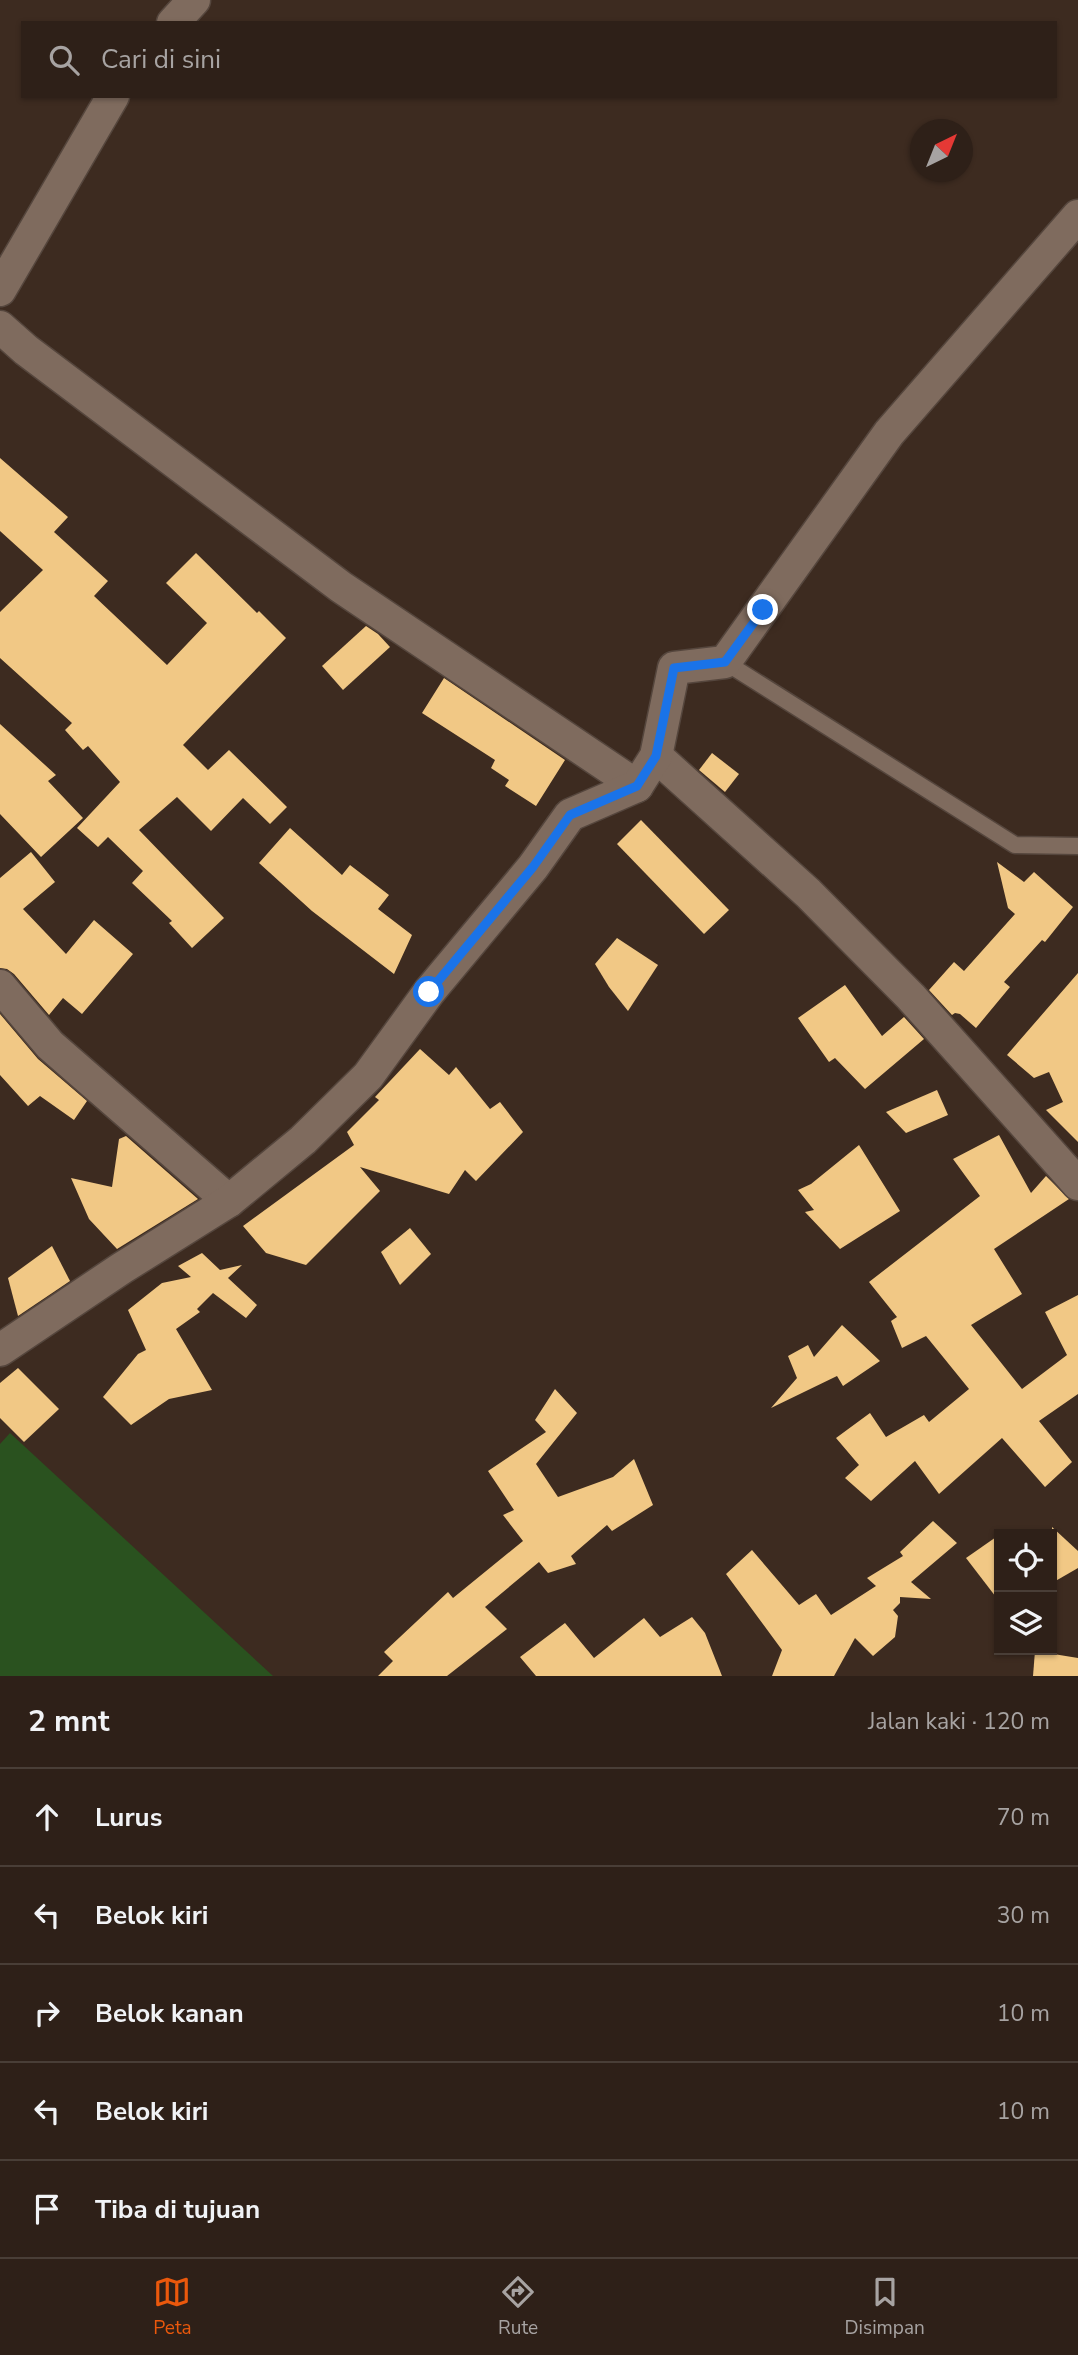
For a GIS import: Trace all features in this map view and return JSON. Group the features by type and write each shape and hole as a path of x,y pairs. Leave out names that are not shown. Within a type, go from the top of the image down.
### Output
{"street":[{"path":"175,21 194,0"},
{"path":"0,290 112,98"},
{"path":"0,1350 122,1268 229,1202 303,1140 368,1076 429,992 533,867 570,815 637,786 656,756 674,668 725,662 889,433 1078,216"},
{"path":"0,327 26,351 341,587 637,786"},
{"path":"656,756 807,892 902,988 1078,1184"},
{"path":"0,986 50,1045 229,1202"}],"lane":[{"path":"725,662 1015,845 1078,846"}],"green space":[{"path":"10,1433 273,1676 0,1676 0,1444"}],"building":[{"path":"0,458 68,517 54,532 108,581 94,596 167,665 207,623 166,583 196,553 286,638 183,745 208,770 229,750 287,807 270,824 243,798 211,831 177,797 139,830 224,918 192,948 169,923 172,921 132,883 143,871 108,837 98,847 77,828 120,782 88,746 83,750 65,730 72,723 0,658 0,612 43,570 0,531"},
{"path":"366,626 390,647 343,690 322,666"},
{"path":"444,678 565,760 536,806 505,786 509,780 491,768 495,760 422,713"},
{"path":"0,724 56,775 48,781 83,818 41,857 0,814"},
{"path":"712,753 739,774 725,792 699,770"},
{"path":"641,820 729,910 704,934 617,844"},
{"path":"290,828 342,875 350,865 389,895 378,909 412,935 394,974 312,911 259,863"},
{"path":"31,852 55,882 23,909 66,954 94,920 133,954 82,1014 63,998 49,1015 14,974 0,968 0,878"},
{"path":"997,862 1024,882 1034,872 1073,907 1045,942 1042,940 1004,982 1010,987 976,1028 960,1014 952,1015 929,990 954,962 964,971 1015,914 1008,908"},
{"path":"617,938 658,965 628,1011 595,964"},
{"path":"1078,973 1078,1142 1046,1110 1063,1102 1049,1072 1034,1078 1007,1055"},
{"path":"845,985 882,1036 904,1017 924,1039 865,1089 835,1058 829,1062 798,1018"},
{"path":"0,1014 38,1059 87,1101 74,1120 40,1096 28,1106 0,1075"},
{"path":"420,1049 449,1075 456,1067 490,1109 500,1102 523,1132 476,1181 465,1170 449,1194 360,1167 380,1191 306,1265 266,1253 243,1226 354,1145 347,1132 379,1100 375,1097"},
{"path":"937,1090 948,1115 906,1133 886,1112"},
{"path":"999,1135 1031,1193 1046,1176 1069,1199 994,1249 1022,1294 971,1325 1022,1389 1067,1355 1045,1312 1078,1295 1078,1394 1039,1421 1072,1462 1045,1487 1002,1438 939,1494 915,1461 871,1501 845,1478 859,1465 836,1438 870,1413 886,1437 924,1415 929,1422 969,1389 926,1336 902,1348 891,1321 897,1317 869,1282 980,1196 953,1159"},
{"path":"126,1136 198,1199 117,1249 89,1219 71,1178 112,1187 119,1139"},
{"path":"859,1145 900,1211 840,1249 805,1212 814,1210 798,1190 811,1184"},
{"path":"410,1228 431,1254 400,1285 381,1252"},
{"path":"52,1246 70,1281 18,1316 8,1278"},
{"path":"202,1253 220,1270 242,1265 228,1278 257,1305 246,1318 213,1293 197,1309 200,1312 176,1329 212,1390 169,1399 131,1425 103,1397 138,1354 146,1350 128,1310 162,1283 191,1277 178,1266"},
{"path":"842,1325 880,1361 843,1386 837,1376 771,1408 797,1378 788,1356 808,1345 814,1357"},
{"path":"18,1368 59,1409 24,1442 0,1418 0,1383"},
{"path":"555,1389 577,1413 536,1464 558,1497 613,1477 634,1459 653,1505 612,1531 607,1525 571,1556 576,1564 548,1573 539,1562 485,1607 507,1629 447,1676 378,1676 393,1661 384,1652 448,1592 453,1598 523,1541 503,1515 514,1510 488,1471 546,1432 535,1420"},
{"path":"933,1521 957,1543 911,1582 931,1599 900,1597 900,1603 893,1610 898,1616 895,1637 873,1656 855,1638 834,1676 772,1676 782,1650 726,1574 752,1550 799,1605 816,1594 831,1615 876,1586 867,1578 903,1556 900,1552"},
{"path":"1057,1532 1078,1551 1078,1568 1057,1580"},
{"path":"994,1538 994,1594 966,1558"},
{"path":"692,1617 705,1633 722,1676 536,1676 520,1657 565,1623 594,1658 644,1618 660,1637"},
{"path":"1035,1655 1078,1658 1078,1676 1033,1676"}],"route":[{"path":"429,992 533,867 570,815 637,786 656,756 674,668 725,662 763,610"}]}
